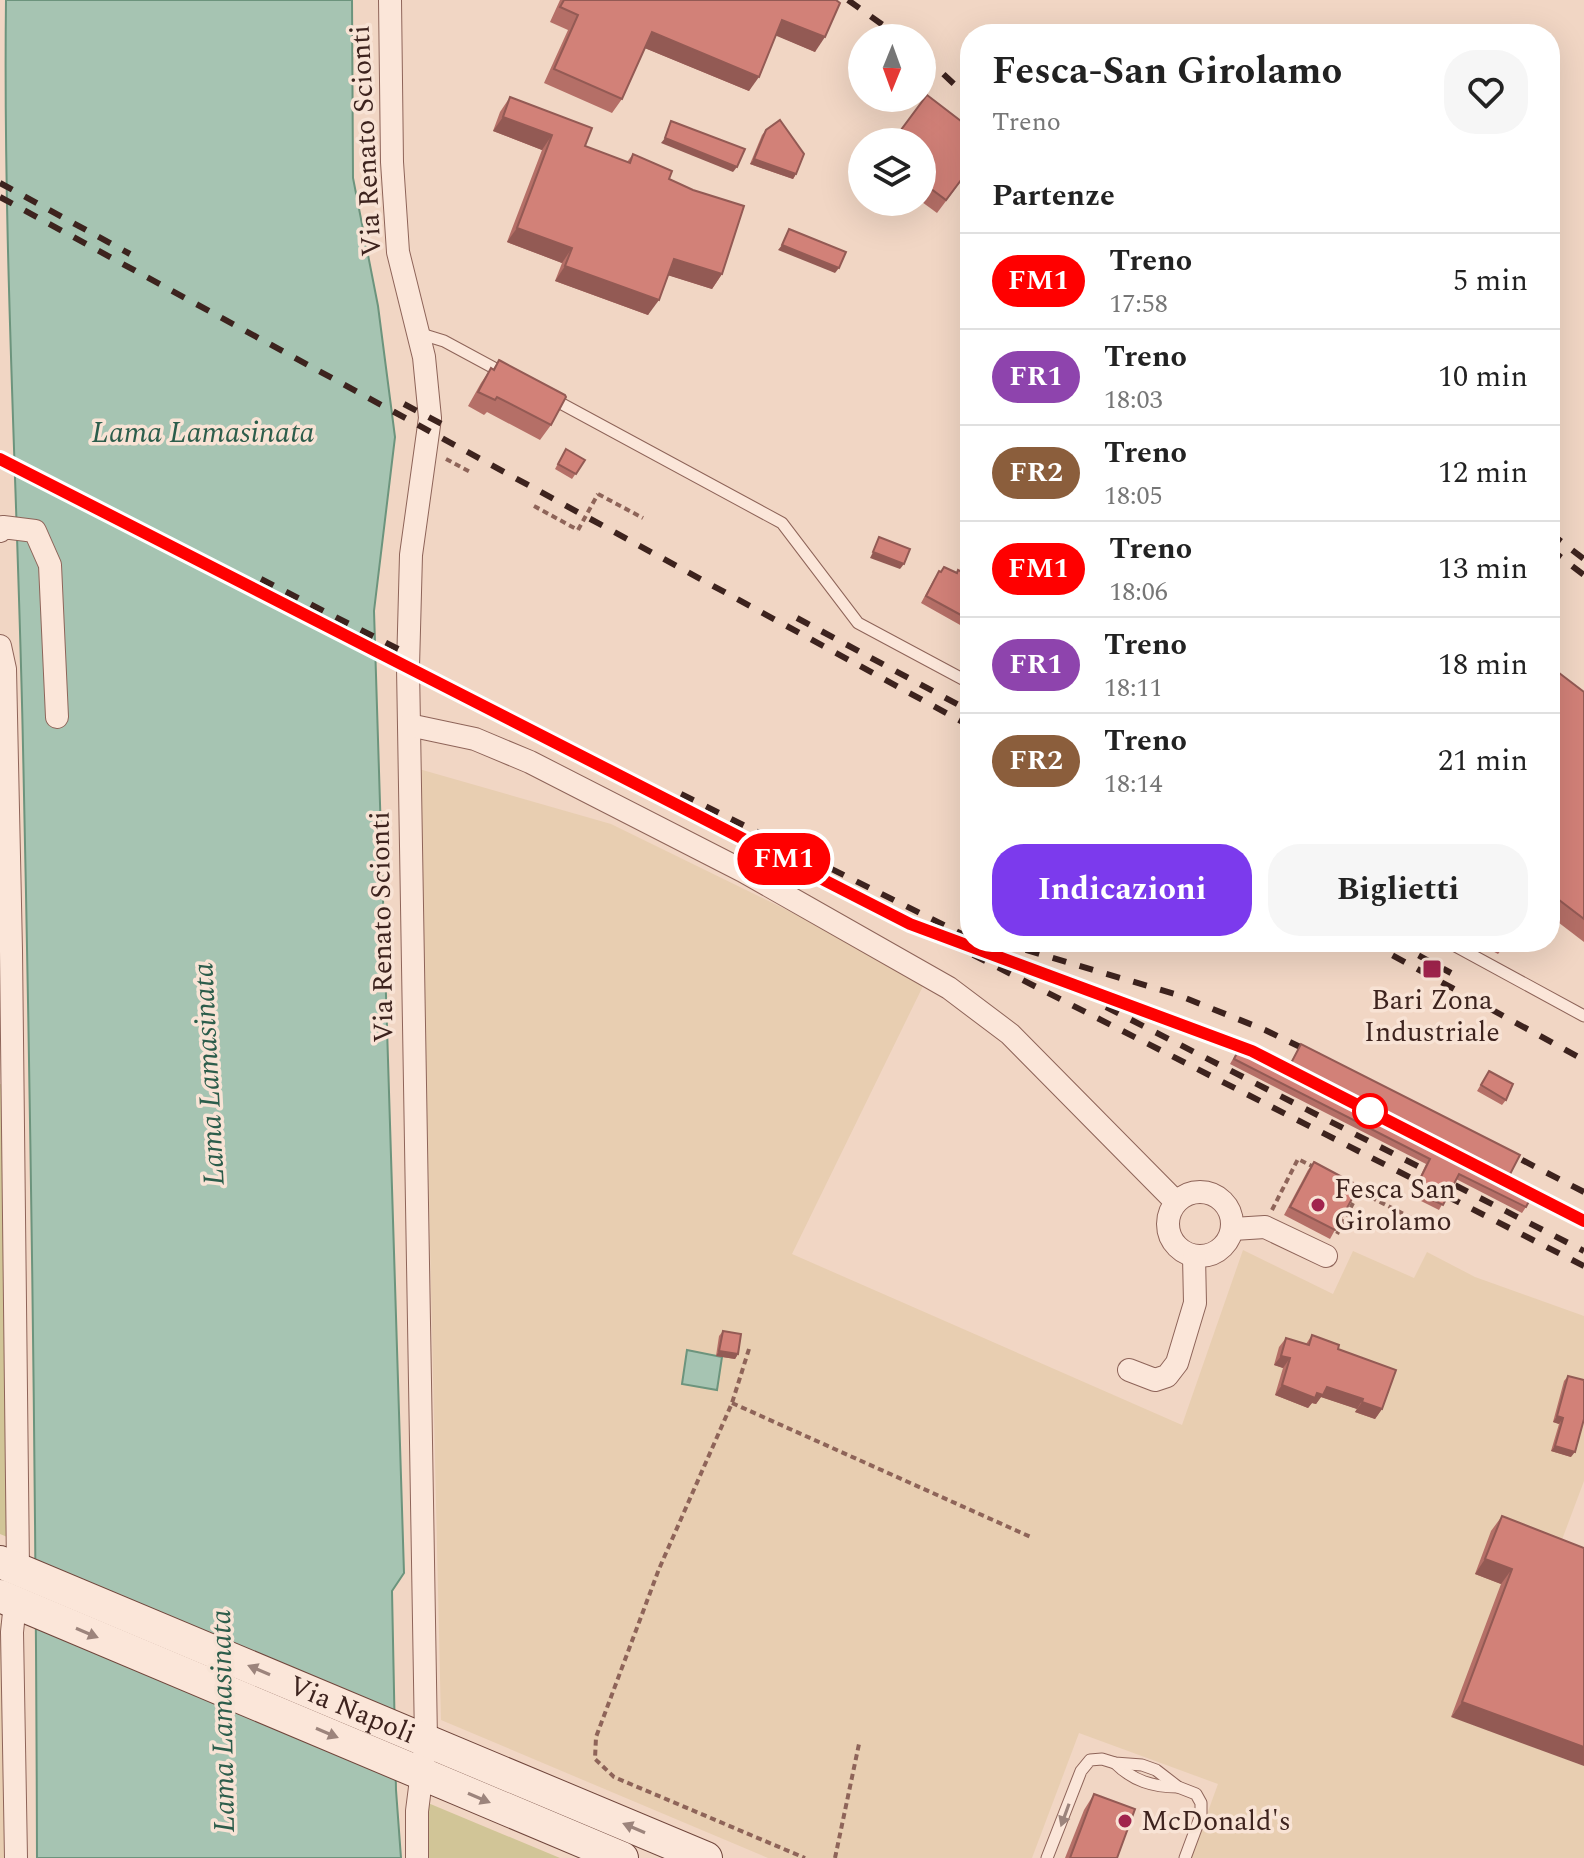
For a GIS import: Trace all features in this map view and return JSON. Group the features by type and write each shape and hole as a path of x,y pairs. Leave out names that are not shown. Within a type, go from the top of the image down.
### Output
{"main road":[{"name":"Via Napoli","path":"9,1565 706,1858"},
{"name":"Via Napoli","path":"8,1600 622,1858"}],"street":[{"name":"Via Renato Scionti","path":"390,0 392,162 398,252 424,357 430,418 411,555 409,725 417,1858"},
{"path":"0,531 3,527 35,531 50,565 57,717"},
{"path":"0,646 5,669 11,951 9,1565"},
{"path":"409,725 475,739 530,762 743,871 949,988 1010,1034 1176,1202"},
{"path":"1196,1191 1216,1195 1230,1209 1233,1229 1223,1247 1215,1253 1194,1256 1183,1252 1169,1234 1168,1223 1176,1202 1196,1191"},
{"path":"1233,1229 1265,1227 1326,1256"},
{"path":"1129,1370 1155,1380 1167,1376 1177,1363 1195,1303 1194,1256"},
{"path":"8,1600 12,1632 16,1858"}],"lane":[{"path":"418,333 444,341 515,379"},
{"path":"543,394 782,523 858,623 960,678"},
{"path":"1466,952 1584,1016"},
{"path":"1047,1858 1081,1771 1090,1760 1102,1759 1156,1770 1178,1787 1196,1794 1201,1803 1201,1815 1185,1858"}],"path":[{"path":"427,448 472,473"},
{"path":"534,506 578,530 598,494 643,518"},
{"path":"1276,1202 1298,1159 1324,1173"},
{"path":"1351,1187 1419,1222"},
{"path":"1337,1234 1353,1203"},
{"path":"749,1349 732,1403 659,1569 596,1737 595,1759 614,1777 805,1858"},
{"path":"732,1403 1033,1538"},
{"path":"835,1858 859,1744"}],"shaded area":[{"path":"419,769 611,824 834,933 925,982 792,1254 1182,1425 1243,1250 1333,1294 1353,1251 1414,1278 1427,1252 1475,1277 1584,1316 1584,1481 1560,1545 1521,1532 1452,1716 1584,1766 1584,1858 1191,1858 1218,1784 1079,1733 1032,1858 768,1858 441,1720"},
{"path":"0,1084 3,1085 12,1539 0,1534"},
{"path":"2,1624 6,1858 0,1858"},
{"path":"428,1803 560,1858 424,1858"}],"water":[{"name":"Lama Lamasinata","path":"6,0 352,0 353,178 378,306 395,437 374,611 404,1573 392,1591 396,1790 401,1858 37,1858 28,1025 7,187"},
{"path":"687,1350 722,1357 717,1390 682,1384"}],"building":[{"path":"564,0 836,0 840,3 825,37 782,20 759,77 652,32 622,99 554,69 578,15 560,7"},
{"path":"510,97 592,128 585,146 630,163 633,154 672,171 669,179 744,206 722,274 674,259 659,300 565,266 572,248 517,228 552,135 503,117"},
{"path":"936,102 960,120 960,181 946,200 936,192 936,128 902,128 914,112 936,112"},
{"path":"780,120 804,154 796,174 754,159 766,130"},
{"path":"671,121 745,149 737,167 665,138"},
{"path":"789,229 846,252 839,268 782,245"},
{"path":"499,360 565,395 551,425 497,397 495,400 478,392"},
{"path":"566,449 585,460 576,474 558,464"},
{"path":"879,537 910,549 904,564 873,552"},
{"path":"944,567 957,573 960,571 960,615 926,596"},
{"path":"1560,674 1584,692 1584,919 1560,901"},
{"path":"1242,1043 1289,1067 1301,1044 1520,1155 1508,1178 1534,1192 1526,1207 1459,1174 1443,1205 1414,1191 1430,1159 1234,1059"},
{"path":"1489,1071 1513,1084 1506,1100 1481,1085"},
{"path":"1314,1162 1359,1186 1335,1230 1290,1207"},
{"path":"723,1331 741,1334 738,1354 719,1351"},
{"path":"1312,1335 1339,1345 1338,1349 1396,1370 1382,1409 1327,1387 1323,1395 1317,1393 1315,1398 1282,1385 1290,1358 1281,1356 1286,1338 1309,1345"},
{"path":"1568,1376 1584,1380 1584,1419 1575,1452 1555,1446 1563,1418 1557,1416"},
{"path":"1502,1516 1584,1548 1584,1747 1462,1702 1512,1569 1485,1559"},
{"path":"1094,1794 1135,1809 1117,1858 1070,1858"}],"railway":[{"path":"848,0 881,24"},
{"path":"936,67 960,90"},
{"path":"0,183 130,254"},
{"path":"0,197 960,721"},
{"path":"404,404 453,430"},
{"path":"0,459 960,948"},
{"path":"1560,541 1584,559"},
{"path":"1560,557 1584,575"},
{"path":"261,579 410,655"},
{"path":"797,618 960,706"},
{"path":"681,794 960,933"},
{"path":"968,952 1584,1266"},
{"path":"1033,952 1178,995 1265,1030 1319,1056"},
{"path":"1386,952 1584,1060"},
{"path":"1412,952 1451,973"},
{"path":"989,954 1259,1055"},
{"path":"1106,1007 1584,1251"},
{"path":"1497,1147 1584,1192"},
{"path":"1512,1184 1584,1221"}],"train":[{"name":"FM1","path":"0,459 910,924 960,943"},
{"name":"FM1","path":"984,952 1252,1051 1584,1221"}],"place":[{"name":"Bari Zona Industriale","path":"1432,969"},
{"name":"Fesca San Girolamo","path":"1318,1205"},
{"name":"McDonald's","path":"1125,1821"}]}
